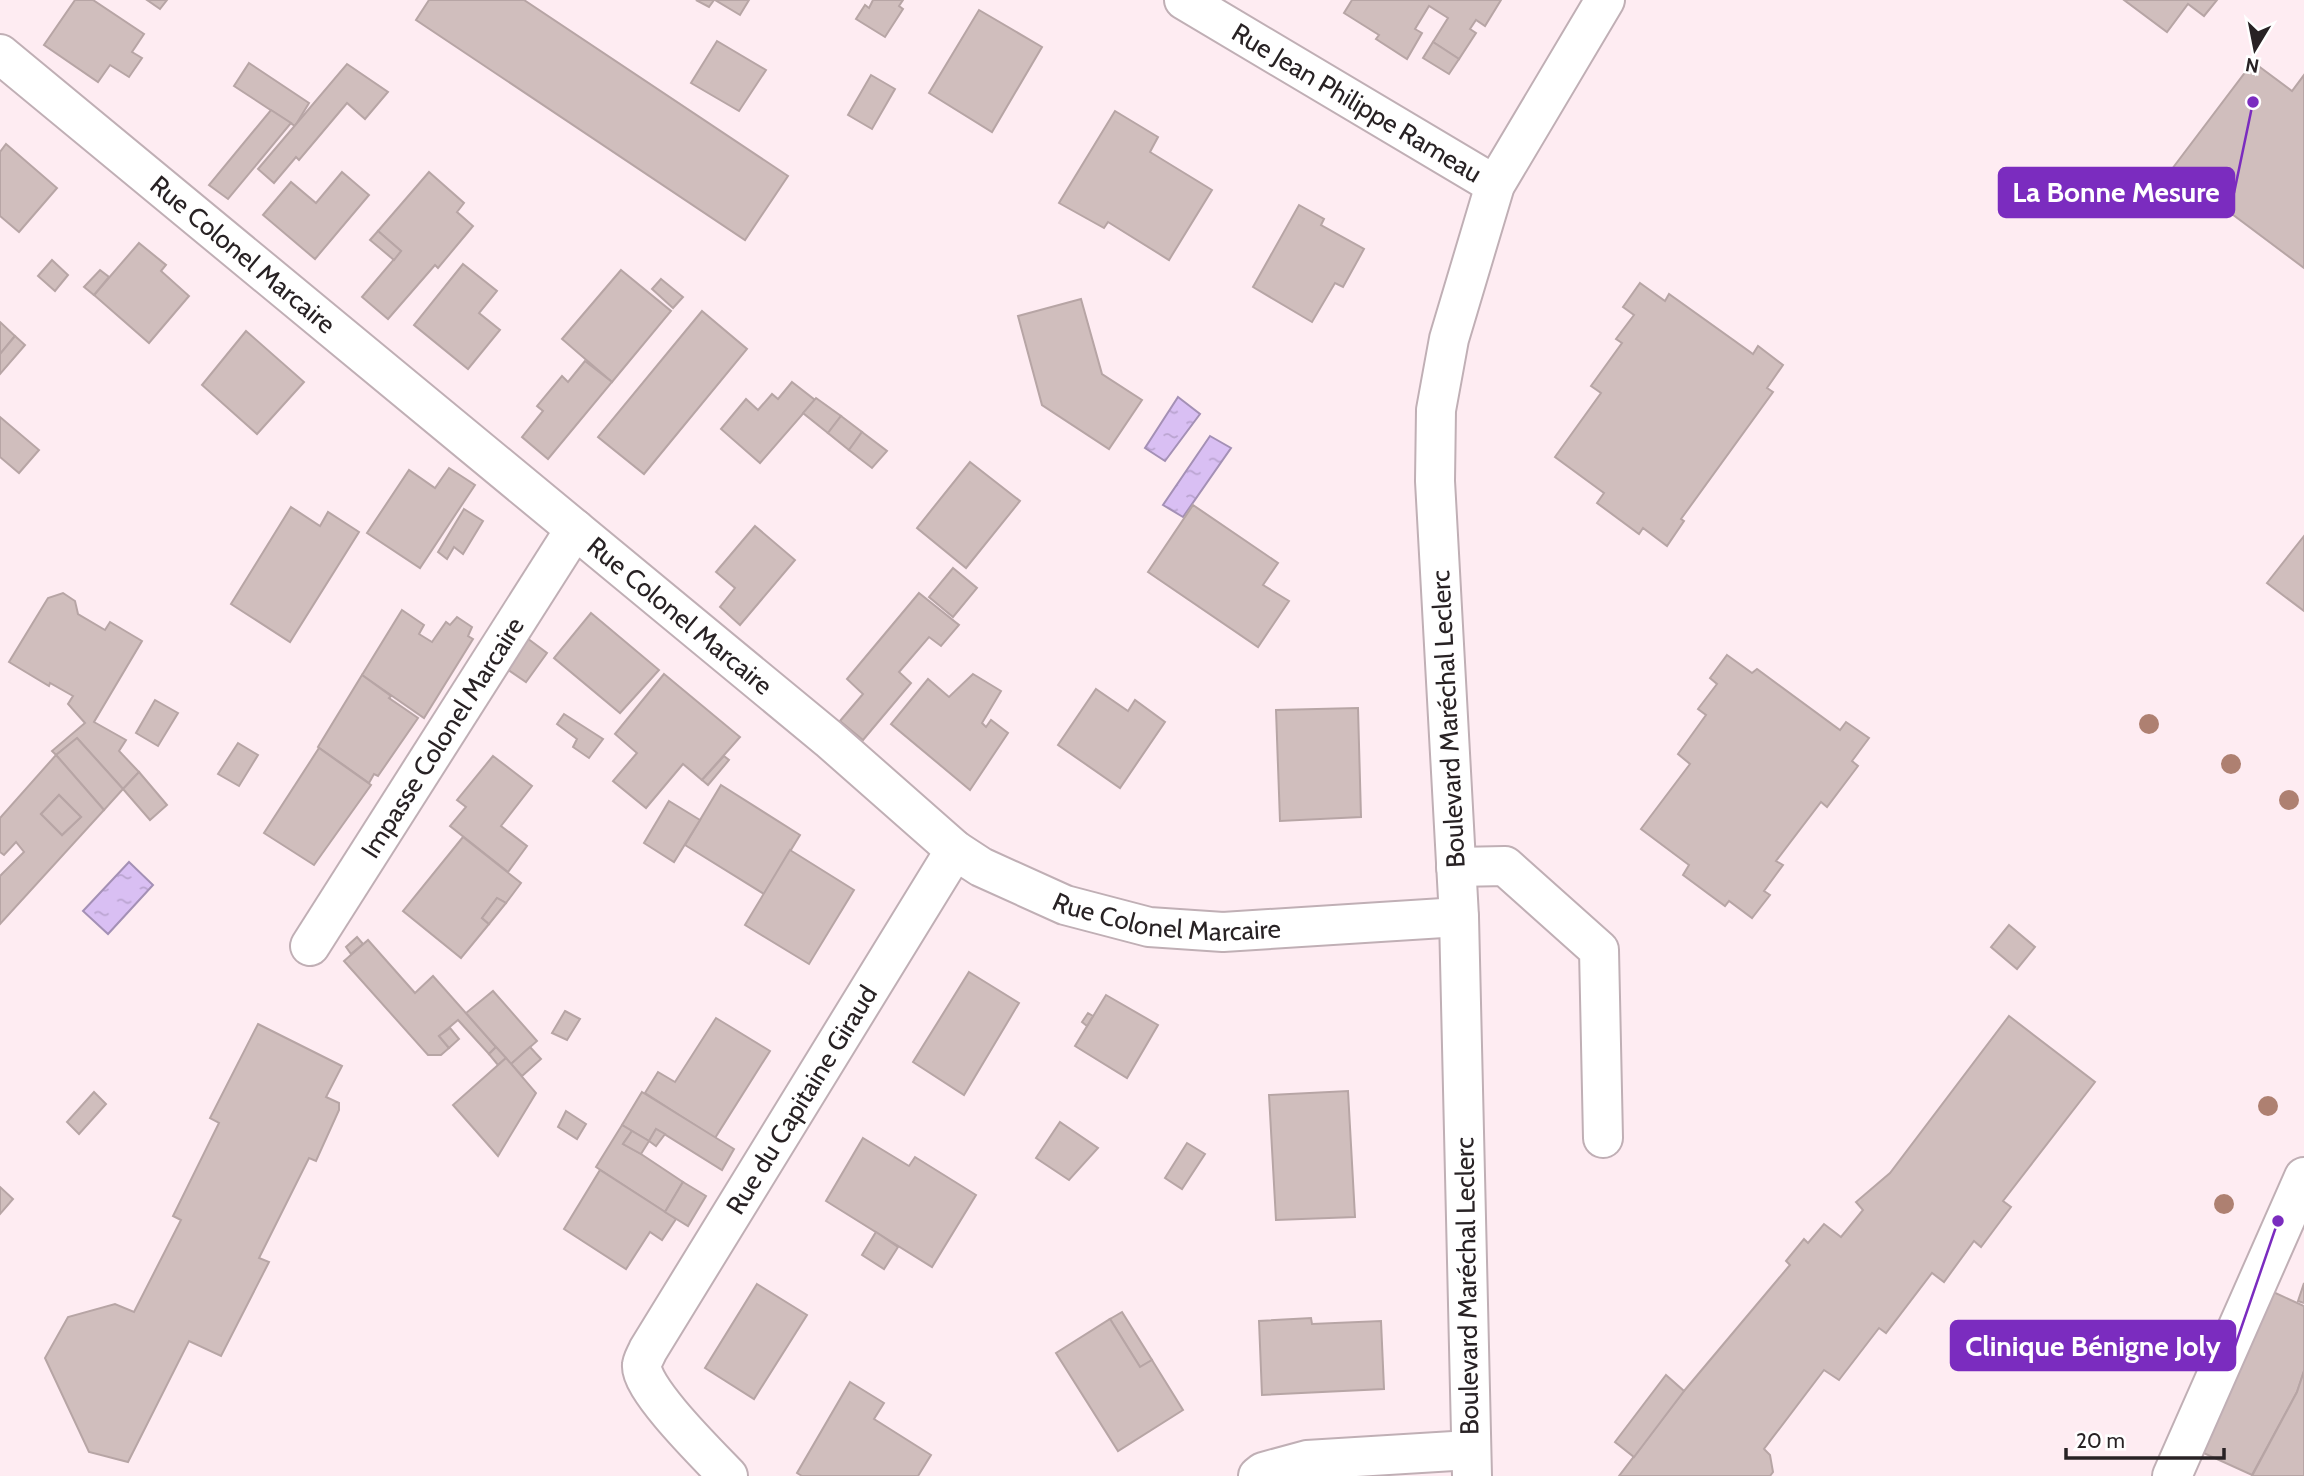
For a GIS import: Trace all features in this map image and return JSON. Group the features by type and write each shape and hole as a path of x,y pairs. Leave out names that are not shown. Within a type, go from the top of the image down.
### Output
{"street":[{"name":"Rue Jean Philippe Rameau","path":"1184,0 1495,185"},
{"name":"Boulevard Maréchal Leclerc","path":"1471,1463 1459,917 1435,481 1436,410 1449,339 1495,185 1605,0"},
{"name":"Rue Colonel Marcaire","path":"0,54 829,739 955,850 981,866 1065,905 1149,927 1223,932 1459,917"},
{"name":"Impasse Colonel Marcaire","path":"310,946 575,529"},
{"name":"Rue du Capitaine Giraud","path":"728,1476 685,1431 646,1384 641,1367 648,1350 955,850"},
{"path":"1456,867 1505,866 1599,950 1603,1138"},
{"path":"2172,1476 2304,1177"},
{"path":"1258,1476 1263,1472 1307,1460 1471,1463"}],"water":[{"path":"1178,397 1200,414 1165,461 1145,448"},
{"path":"1210,436 1231,448 1183,517 1163,505"},
{"path":"129,862 153,885 108,934 83,911"}],"building":[{"path":"75,0 93,0 144,34 132,52 142,58 129,77 110,65 98,82 44,45"},
{"path":"147,0 167,0 160,9"},
{"path":"429,0 524,0 788,176 745,240 416,20"},
{"path":"696,0 714,0 709,7"},
{"path":"715,0 749,0 740,15"},
{"path":"873,0 903,0 899,6 903,9 885,37 856,19 865,5 869,8"},
{"path":"1352,0 1501,0 1485,26 1476,20 1470,29 1476,33 1459,59 1433,42 1448,18 1429,6 1415,29 1422,33 1407,59 1376,39 1379,35 1344,13"},
{"path":"2124,0 2217,0 2204,16 2188,4 2167,32"},
{"path":"979,10 1042,47 992,132 929,93"},
{"path":"717,41 766,70 739,111 691,83"},
{"path":"1433,42 1459,59 1449,74 1423,58"},
{"path":"2253,62 2292,91 2304,75 2304,268 2172,169"},
{"path":"249,63 309,103 295,126 234,86"},
{"path":"347,64 388,92 365,119 347,103 299,160 296,157 274,183 258,169"},
{"path":"871,75 895,89 872,129 848,115"},
{"path":"271,110 291,123 228,199 209,185"},
{"path":"1115,111 1158,137 1150,152 1212,190 1169,260 1108,222 1104,228 1059,203"},
{"path":"6,144 57,188 19,232 0,216 0,152"},
{"path":"342,172 369,195 315,259 263,215 291,182 316,203"},
{"path":"429,172 464,203 457,212 473,226 438,268 435,265 388,319 362,297 401,251 378,231"},
{"path":"1299,205 1324,219 1321,225 1364,249 1343,287 1335,283 1312,322 1253,287"},
{"path":"378,231 401,251 394,260 370,240"},
{"path":"139,243 166,265 161,271 189,296 149,343 94,295"},
{"path":"52,260 68,275 55,291 38,276"},
{"path":"463,264 497,291 479,313 500,330 468,369 414,325"},
{"path":"100,270 109,277 94,295 84,287"},
{"path":"621,270 671,311 612,382 562,339"},
{"path":"661,279 683,297 673,308 652,289"},
{"path":"1640,283 1665,301 1669,294 1753,354 1758,346 1783,365 1767,388 1773,392 1681,519 1684,521 1667,546 1643,528 1639,534 1597,503 1604,493 1555,457 1601,393 1591,386 1622,343 1616,339 1634,315 1623,307"},
{"path":"1081,299 1102,374 1142,400 1109,449 1042,405 1018,316"},
{"path":"702,311 747,349 644,474 598,437"},
{"path":"0,322 15,336 0,354"},
{"path":"246,331 304,382 257,434 202,385"},
{"path":"15,336 25,345 0,374 0,354"},
{"path":"585,361 612,382 548,459 522,437 543,411 537,406 562,376 568,382"},
{"path":"792,382 815,400 760,463 721,429 746,399 758,410 772,394 778,399"},
{"path":"816,398 841,416 828,433 803,413"},
{"path":"841,416 862,432 849,450 828,433"},
{"path":"0,417 39,450 19,473 0,457"},
{"path":"862,432 887,451 872,468 849,450"},
{"path":"970,462 1020,501 966,568 917,528"},
{"path":"449,468 475,485 420,568 367,533 409,470 435,488"},
{"path":"1193,505 1278,563 1263,585 1289,601 1258,647 1148,572"},
{"path":"291,507 320,526 328,512 359,532 290,642 231,604"},
{"path":"464,509 483,521 463,554 454,547 447,559 438,552"},
{"path":"755,526 795,560 740,625 720,607 735,588 716,572"},
{"path":"2304,536 2304,611 2267,583"},
{"path":"953,568 977,588 953,617 929,597"},
{"path":"63,593 75,601 78,614 105,630 110,622 142,641 94,722 126,740 119,751 139,772 123,789 77,738 56,755 52,751 85,723 68,704 73,696 50,683 49,686 9,662 48,598"},
{"path":"919,593 959,625 941,646 929,637 899,672 911,683 863,740 840,721 863,694 847,679"},
{"path":"402,610 424,625 419,634 432,642 446,622 450,625 457,617 472,627 468,636 473,639 424,718 362,675"},
{"path":"591,613 659,670 620,713 554,658"},
{"path":"527,638 547,653 526,682 507,669"},
{"path":"1727,655 1752,673 1757,669 1840,730 1846,722 1869,738 1852,761 1858,766 1827,807 1821,802 1776,861 1783,865 1764,891 1770,895 1752,918 1729,901 1725,906 1683,875 1689,865 1641,829 1690,764 1678,754 1706,715 1698,709 1717,684 1710,678"},
{"path":"664,674 740,737 702,780 683,764 646,808 613,781 637,753 615,734"},
{"path":"973,674 1001,691 982,723 986,727 991,720 1008,733 970,790 891,724 928,679 949,697"},
{"path":"362,675 418,718 378,776 374,774 369,783 318,747"},
{"path":"1096,689 1128,711 1135,700 1165,722 1120,788 1058,745"},
{"path":"155,700 178,713 158,746 136,733"},
{"path":"1358,708 1361,817 1280,821 1276,710"},
{"path":"564,714 603,739 589,758 573,747 577,739 557,724"},
{"path":"77,738 123,789 104,810 56,755"},
{"path":"238,743 258,755 239,786 218,774"},
{"path":"319,748 371,785 314,865 264,833"},
{"path":"56,755 104,810 0,924 0,876 24,852 16,842 4,855 0,852 0,818","holes":["59,795 81,817 62,835 41,814"]},
{"path":"493,756 532,786 501,826 527,846 508,872 450,826 466,807 457,800"},
{"path":"724,756 729,760 708,785 702,780"},
{"path":"139,772 167,805 150,820 123,789"},
{"path":"721,785 800,835 764,894 685,845"},
{"path":"59,795 81,817 62,835 41,814"},
{"path":"669,801 700,820 674,862 644,843"},
{"path":"463,837 521,883 506,903 497,898 482,918 489,924 461,958 403,911"},
{"path":"790,850 854,890 809,964 745,925"},
{"path":"497,898 506,903 489,924 482,918"},
{"path":"2009,925 2035,947 2017,969 1991,947"},
{"path":"357,937 363,944 351,954 346,947"},
{"path":"368,940 415,993 433,976 496,1047 489,1054 458,1020 439,1036 449,1048 441,1055 428,1055 344,961"},
{"path":"969,972 1019,1003 964,1095 913,1062"},
{"path":"493,991 537,1041 511,1064 466,1013"},
{"path":"1106,995 1158,1025 1127,1078 1075,1046"},
{"path":"565,1011 580,1019 567,1040 552,1033"},
{"path":"1088,1013 1093,1016 1087,1026 1082,1022"},
{"path":"2009,1016 2095,1082 2003,1201 2011,1207 1981,1247 1974,1241 1944,1282 1932,1273 1886,1333 1879,1328 1839,1380 1824,1370 1764,1449 1770,1455 1773,1472 1770,1476 1619,1476 1684,1391 1790,1265 1786,1261 1804,1239 1808,1243 1824,1224 1841,1237 1863,1210 1856,1202 1890,1173"},
{"path":"716,1018 770,1051 715,1138 645,1093 658,1072 675,1082"},
{"path":"258,1024 342,1066 326,1097 339,1103 339,1110 316,1161 309,1158 259,1258 269,1262 221,1356 189,1341 128,1462 89,1452 45,1358 68,1317 115,1304 134,1312 181,1220 173,1216 219,1123 210,1118"},
{"path":"450,1028 459,1039 449,1048 439,1036"},
{"path":"496,1047 506,1058 498,1065 489,1054"},
{"path":"530,1047 541,1059 522,1076 511,1064"},
{"path":"506,1058 536,1093 498,1156 453,1105"},
{"path":"1348,1091 1355,1217 1276,1220 1269,1095"},
{"path":"94,1092 106,1104 79,1134 67,1122"},
{"path":"642,1092 734,1149 722,1170 656,1129 649,1141 622,1125"},
{"path":"566,1111 586,1124 577,1139 558,1127"},
{"path":"1060,1122 1098,1148 1069,1180 1036,1158"},
{"path":"622,1125 632,1131 623,1144 683,1182 665,1212 596,1167"},
{"path":"656,1129 665,1134 656,1146 649,1141"},
{"path":"632,1131 649,1141 641,1154 623,1144"},
{"path":"863,1138 909,1166 915,1157 976,1195 932,1267 826,1201"},
{"path":"1187,1143 1205,1154 1182,1189 1165,1178"},
{"path":"600,1170 676,1219 662,1240 650,1232 626,1269 564,1229"},
{"path":"683,1182 706,1196 688,1226 665,1212"},
{"path":"0,1187 13,1199 0,1214"},
{"path":"876,1232 898,1247 884,1269 862,1255"},
{"path":"2304,1283 2304,1303 2298,1301"},
{"path":"757,1284 807,1315 754,1399 705,1368"},
{"path":"2271,1291 2304,1306 2304,1371 2297,1392 2252,1475 2197,1450"},
{"path":"1122,1312 1152,1360 1140,1367 1110,1319"},
{"path":"1311,1318 1312,1324 1381,1321 1384,1389 1262,1395 1259,1321"},
{"path":"1110,1319 1140,1367 1152,1360 1183,1410 1118,1451 1056,1353"},
{"path":"2304,1371 2304,1476 2252,1476 2297,1392"},
{"path":"1666,1375 1684,1391 1634,1457 1615,1442"},
{"path":"850,1382 884,1403 874,1419 931,1455 918,1476 802,1476 797,1473"}],"place":[{"name":"La Bonne Mesure","path":"2253,102"},
{"name":"Clinique Bénigne Joly","path":"2278,1221"}]}
